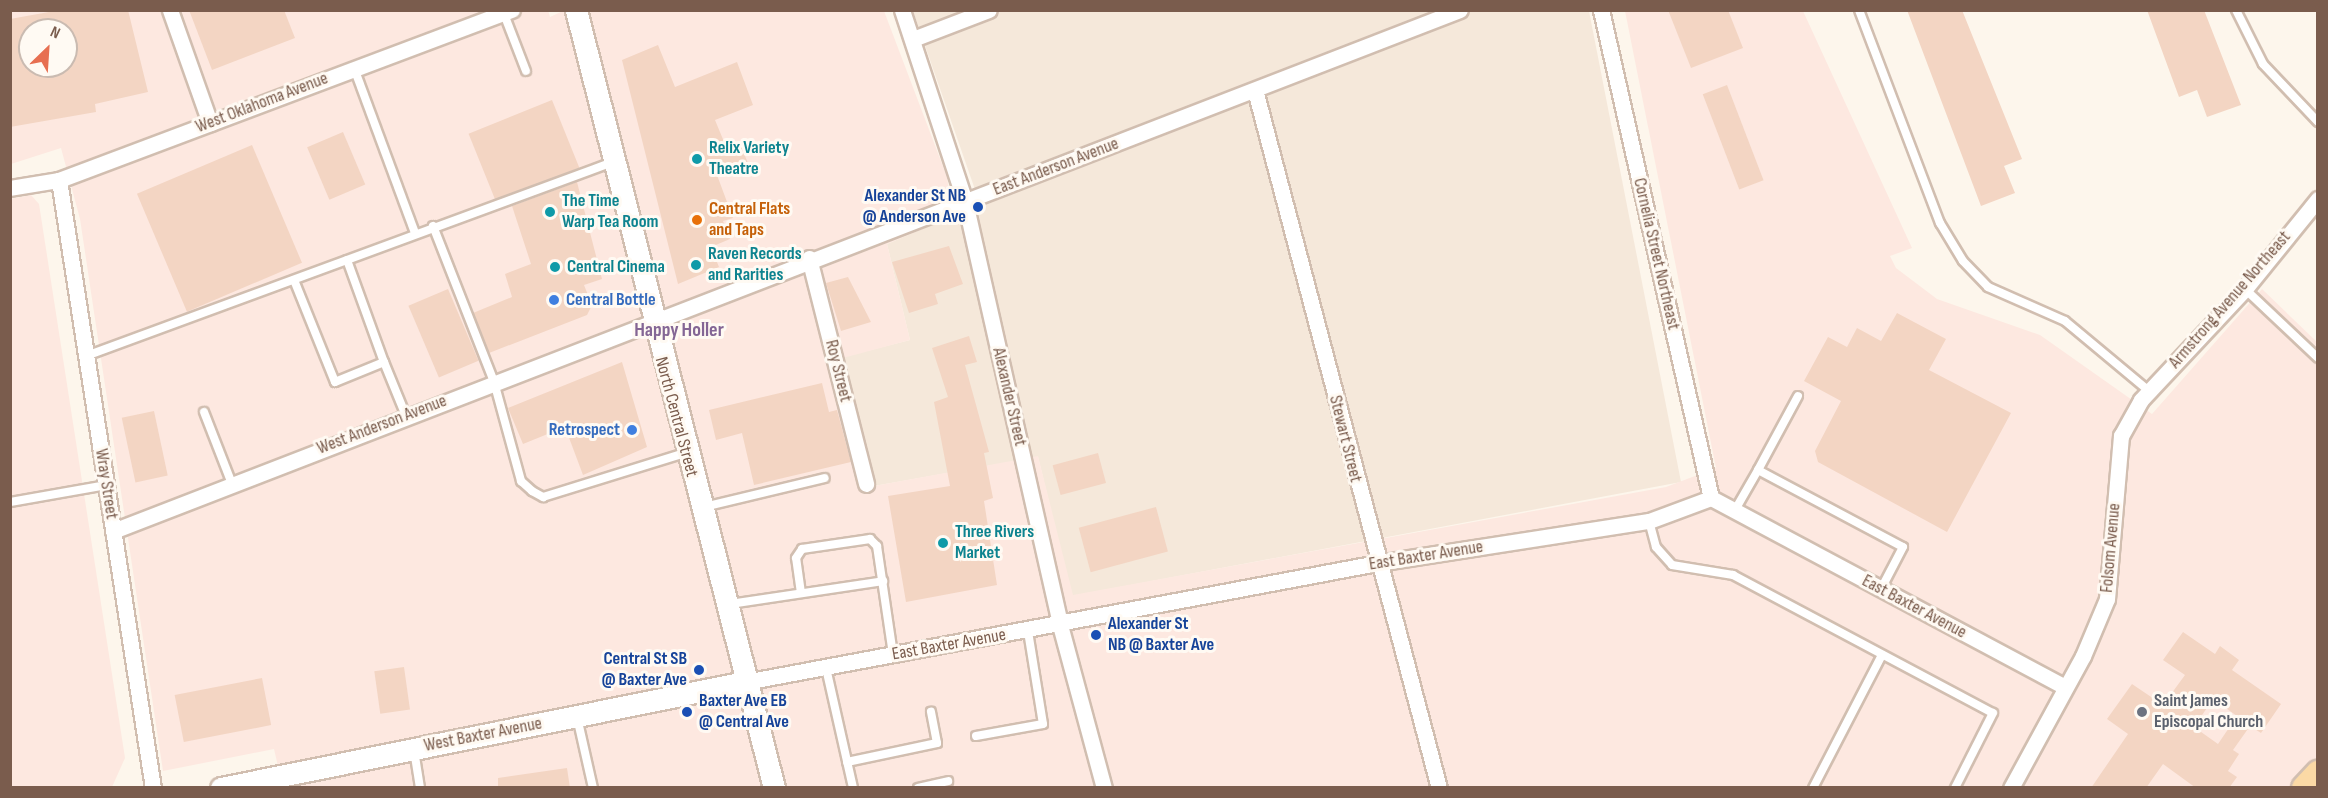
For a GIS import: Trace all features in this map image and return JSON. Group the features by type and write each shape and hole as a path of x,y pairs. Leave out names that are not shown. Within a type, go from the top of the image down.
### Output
{"main road":[{"name":"North Central Street","path":"576,10 651,320 774,788"},
{"name":"West Baxter Avenue","path":"221,788 745,682"},
{"path":"2304,788 2318,773"}],"street":[{"path":"170,10 210,123"},
{"name":"Alexander Street","path":"902,10 965,202 1060,625 1104,788"},
{"path":"913,39 989,10"},
{"name":"East Anderson Avenue","path":"651,320 810,258 965,202 1460,10"},
{"name":"Cornelia Street Northeast","path":"1601,10 1711,498"},
{"name":"West Oklahoma Avenue","path":"10,188 59,180 508,12"},
{"name":"Stewart Street","path":"1255,90 1377,563 1439,788"},
{"name":"Wray Street","path":"59,180 153,788"},
{"name":"Armstrong Avenue Northeast","path":"2145,396 2245,289 2318,199"},
{"name":"Roy Street","path":"810,258 866,484"},
{"name":"West Anderson Avenue","path":"113,531 651,320"},
{"name":"Folsom Avenue","path":"2011,788 2065,687 2108,599 2121,436 2145,396"},
{"name":"East Baxter Avenue","path":"745,682 1060,625 1377,563 1649,521 1711,498 2065,687"}],"lane":[{"path":"1859,10 1940,223 1963,261 1988,287 2072,326 2145,396"},
{"path":"2236,10 2263,64 2318,122"},
{"path":"508,12 526,71"},
{"path":"354,68 415,233"},
{"path":"86,357 433,226 613,162"},
{"path":"433,226 494,382 521,481 543,497 686,453"},
{"path":"347,260 406,416"},
{"path":"294,280 335,382 384,362"},
{"path":"2245,289 2318,358"},
{"path":"1735,510 1798,396"},
{"path":"204,412 232,484"},
{"path":"1758,470 1904,547 1881,589"},
{"path":"700,508 825,478"},
{"path":"10,502 106,485"},
{"path":"1649,521 1656,547 1672,565 1733,575 1993,713 1955,788"},
{"path":"801,593 796,558 802,549 861,536 877,546 893,656"},
{"path":"725,604 883,581"},
{"path":"976,736 1043,724 1028,631"},
{"path":"1814,788 1882,655"},
{"path":"826,668 853,788"},
{"path":"847,762 937,743 931,712"},
{"path":"577,716 593,788"},
{"path":"413,749 420,788"},
{"path":"918,788 948,781"}],"shaded area":[{"path":"548,10 550,17 565,10 884,11 947,177 953,216 887,244 910,340 843,358 874,486 1038,456 1073,595 1666,487 1716,468 1625,11 1803,11 1912,248 1890,256 1896,268 1937,299 2040,335 2152,414 2262,289 2317,342 2317,787 283,788 274,749 163,771 80,219 61,148 11,164 10,11"},
{"path":"913,11 1589,11 1681,482 1072,596 1038,457 874,486 843,357 910,340 887,244 980,204"},
{"path":"31,195 39,204 125,758 112,787 11,787 10,199"}],"building":[{"path":"60,10 128,10 148,92 95,104 96,112 10,127 10,19"},
{"path":"189,10 284,10 295,38 212,70"},
{"path":"1668,10 1728,10 1743,48 1691,68"},
{"path":"1907,10 1962,10 2022,159 2004,166 2015,193 1981,206"},
{"path":"2147,10 2204,10 2241,105 2207,117 2197,90 2179,97"},
{"path":"658,45 675,87 737,62 753,105 715,120 727,149 740,144 748,163 717,175 733,218 723,221 730,239 711,247 719,267 678,284 622,60"},
{"path":"1727,85 1764,180 1739,190 1703,94"},
{"path":"552,100 579,168 496,201 469,134"},
{"path":"343,132 365,184 329,200 307,147"},
{"path":"252,145 302,263 187,312 137,194"},
{"path":"577,182 602,279 584,285 592,305 587,315 489,353 473,313 512,297 505,274 531,264 512,206"},
{"path":"949,246 963,284 935,294 938,304 909,313 892,262"},
{"path":"848,277 871,322 841,331 826,283"},
{"path":"448,289 478,361 439,378 408,306"},
{"path":"1897,313 1946,339 1929,370 2011,413 1947,532 1818,462 1815,451 1841,401 1804,381 1828,337 1847,347 1857,328 1881,341"},
{"name":"Three Rivers Market","path":"969,336 977,362 965,365 989,452 984,453 993,498 984,501 997,585 906,602 888,496 950,486 934,402 948,397 932,348"},
{"path":"622,362 647,447 583,475 565,427 523,444 508,408"},
{"path":"822,383 829,412 837,410 851,462 754,485 742,433 716,440 709,410"},
{"path":"154,411 168,476 135,482 122,418"},
{"path":"1098,453 1106,483 1061,495 1053,465"},
{"path":"1156,507 1168,551 1091,572 1079,528"},
{"name":"Saint James Episcopal Church","path":"2183,632 2215,654 2220,646 2239,660 2232,670 2281,704 2261,733 2250,726 2233,750 2239,754 2228,771 2237,777 2229,788 2196,788 2163,764 2146,788 2091,788 2128,734 2107,719 2132,684 2163,705 2185,675 2163,660","holes":["2213,699 2237,716 2218,744 2194,727"]},
{"path":"404,667 410,710 380,714 374,671"},
{"path":"262,678 271,725 184,742 175,695"},
{"path":"567,768 570,788 498,788 498,778"}],"place":[{"name":"Relix Variety Theatre","path":"697,159"},
{"name":"Alexander St NB @ Anderson Ave","path":"978,207"},
{"name":"The Time Warp Tea Room","path":"550,212"},
{"name":"Central Flats and Taps","path":"697,220"},
{"name":"Raven Records and Rarities","path":"696,265"},
{"name":"Central Cinema","path":"555,267"},
{"name":"Central Bottle","path":"554,300"},
{"name":"Retrospect","path":"632,430"},
{"name":"Three Rivers Market","path":"943,543"},
{"name":"Alexander St NB @ Baxter Ave","path":"1096,635"},
{"name":"Central St SB @ Baxter Ave","path":"699,670"},
{"name":"Baxter Ave EB @ Central Ave","path":"687,712"},
{"name":"Saint James Episcopal Church","path":"2142,712"}],"district":[{"name":"Happy Holler","path":"679,330"}]}
